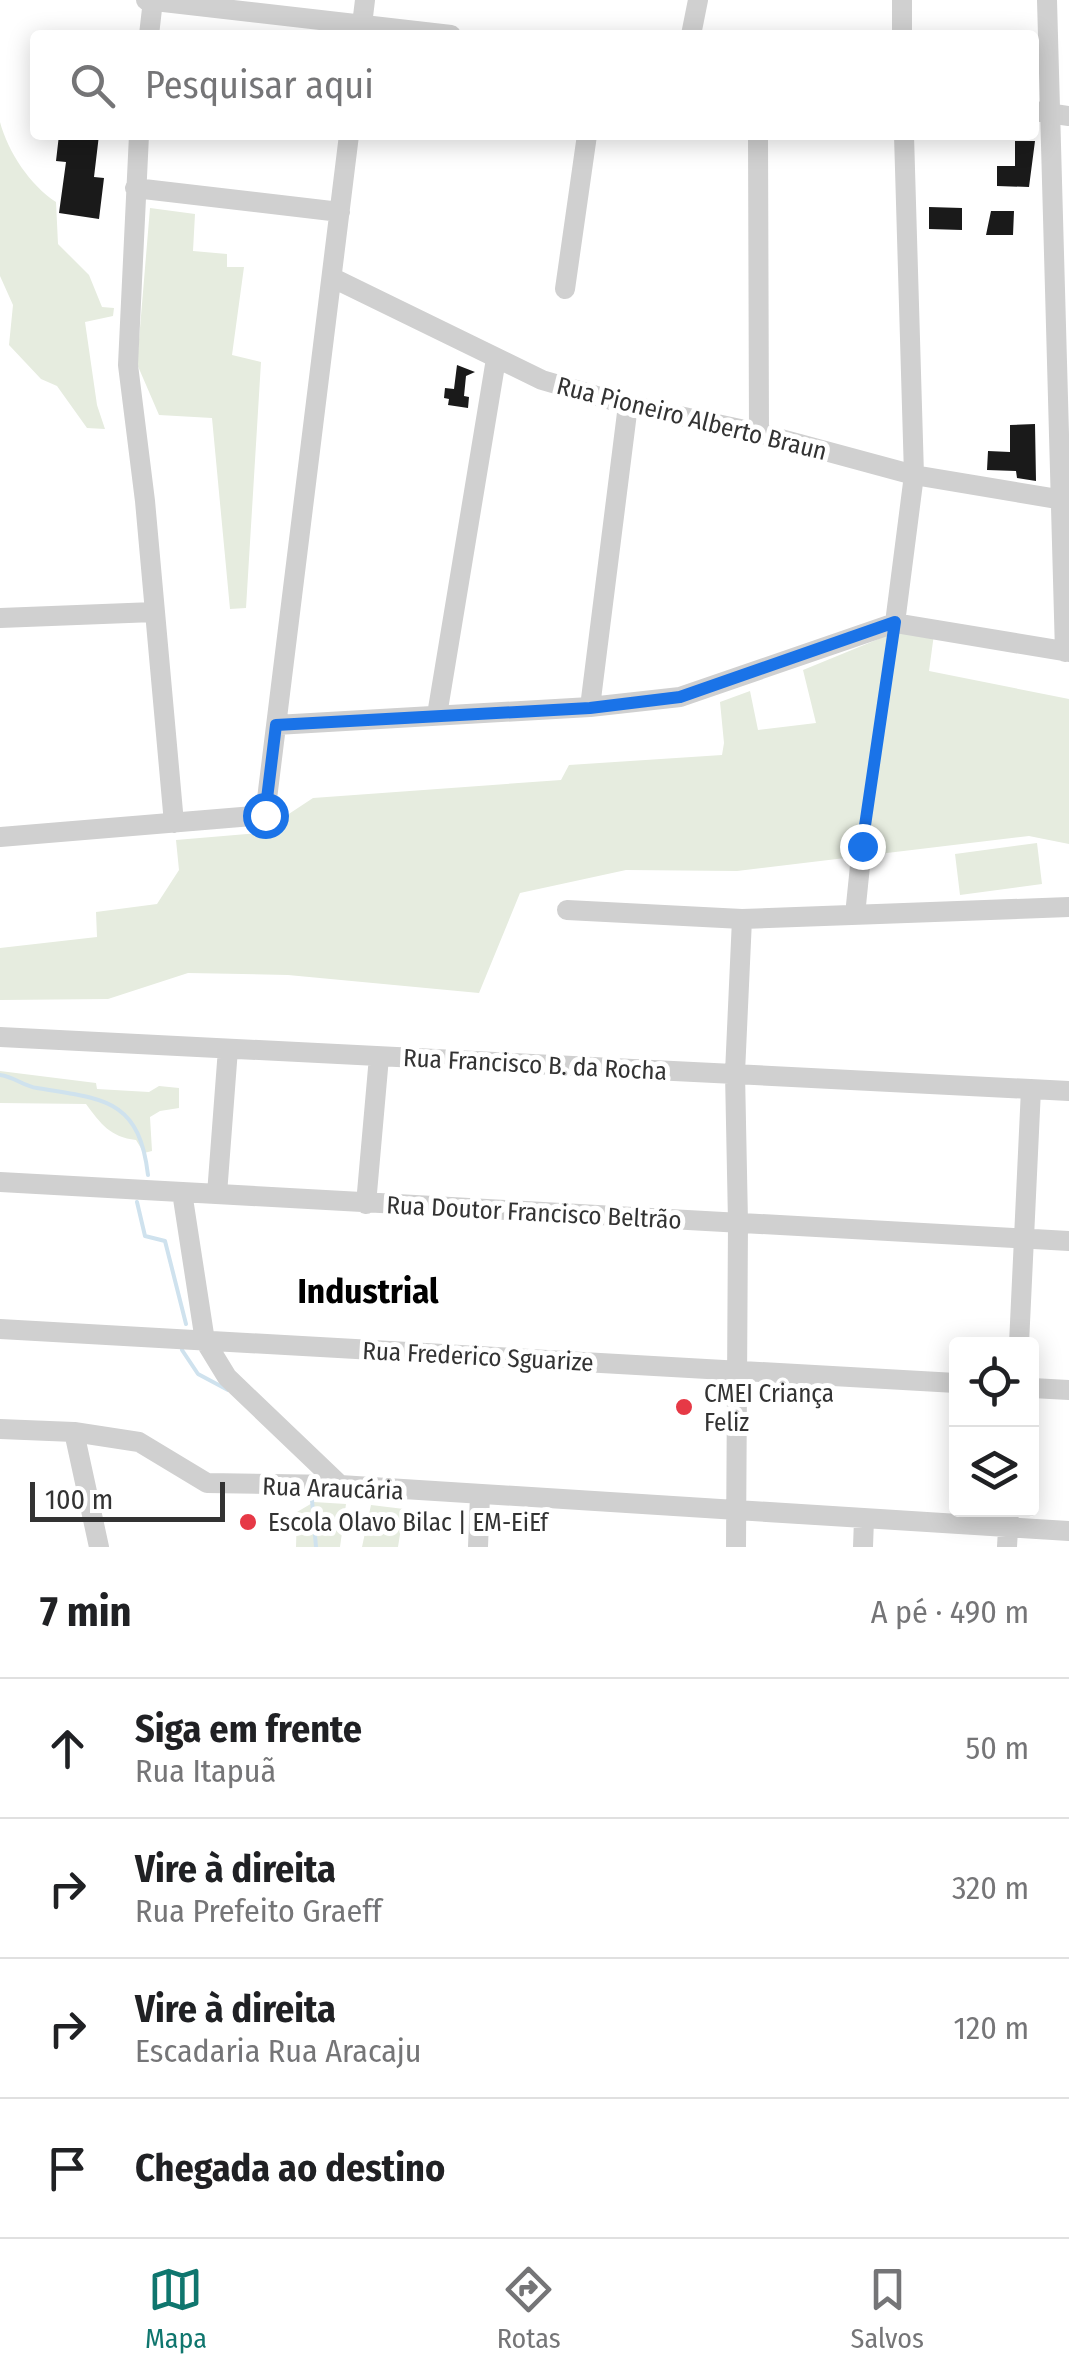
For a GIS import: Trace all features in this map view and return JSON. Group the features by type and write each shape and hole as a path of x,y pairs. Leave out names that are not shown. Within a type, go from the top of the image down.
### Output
{"street":[{"path":"150,30 151,0 362,29 365,0"},
{"path":"692,30 698,0"},
{"path":"902,0 902,30"},
{"path":"276,725 590,708 680,697 895,622 1067,652 1066,500 1047,0"},
{"path":"139,140 128,364 174,823"},
{"path":"0,837 265,815 348,140"},
{"path":"565,289 586,140"},
{"path":"758,140 760,433"},
{"path":"895,622 914,475 904,140"},
{"path":"135,188 340,212"},
{"name":"Rua Pioneiro Alberto Braun","path":"333,278 542,380 628,406 760,433 914,475 1066,500"},
{"path":"436,715 496,359"},
{"path":"590,708 628,406"},
{"path":"0,618 154,612"},
{"path":"855,914 862,846"},
{"path":"567,910 742,919 1069,908"},
{"path":"736,1547 738,1222 734,1073 742,919"},
{"name":"Rua Francisco B. da Rocha","path":"0,1037 1069,1091"},
{"path":"217,1194 228,1049"},
{"path":"366,1204 379,1057"},
{"path":"1018,1337 1031,1088"},
{"name":"Rua Doutor Francisco Beltrão","path":"0,1182 1069,1241"},
{"path":"182,1192 205,1341 228,1377 340,1485"},
{"name":"Rua Frederico Sguarize","path":"0,1329 949,1383"},
{"path":"1039,1388 1069,1390"},
{"name":"Rua Araucária","path":"0,1429 74,1432 139,1442 206,1482 340,1485 1069,1531"},
{"path":"74,1432 99,1547"},
{"path":"478,1547 480,1496"},
{"path":"862,1547 864,1520"}],"path":[{"path":"862,846 895,622"}],"shaded area":[{"path":"0,122 21,167 56,202 58,244 89,275 102,307 114,308 113,316 85,322 97,405 105,429 87,428 57,386 41,379 9,345 13,305 0,276"},
{"path":"150,208 195,214 193,251 227,254 227,267 244,267 232,355 261,362 246,608 230,609 212,418 159,415 137,364"},
{"path":"903,629 934,634 929,671 1069,699 1069,844 1029,836 737,871 626,870 520,893 479,993 288,975 188,973 108,999 0,1000 0,948 97,937 96,912 157,904 179,870 176,840 260,833 313,798 561,780 569,765 722,755 720,702 750,691 758,730 816,723 803,670"},
{"path":"1037,843 1042,884 960,895 955,854"},
{"path":"0,1071 96,1083 97,1089 149,1092 159,1086 179,1088 179,1108 150,1117 152,1151 144,1153 136,1140 107,1128 86,1104 0,1103"},
{"path":"314,1502 346,1504 340,1547 296,1547 297,1512"},
{"path":"371,1505 404,1509 398,1547 362,1547"}],"building":[{"path":"58,140 98,140 94,177 104,178 99,219 59,213 66,162 56,161"},
{"path":"1015,141 1035,141 1029,187 997,186 997,166 1015,166"},
{"path":"929,207 962,208 962,230 929,229"},
{"path":"991,211 1014,211 1013,235 986,235"},
{"path":"457,365 475,372 466,376 464,396 469,397 468,408 448,405 449,399 444,398 445,388 454,389"},
{"path":"1035,424 1036,481 1017,478 1016,471 987,470 988,451 1010,452 1010,425"}],"waterway":[{"path":"0,1075 114,1107 136,1130 148,1175"},
{"path":"137,1202 145,1236 165,1241 186,1324"},
{"path":"182,1350 198,1374 228,1390"},
{"path":"312,1500 316,1547"}],"place":[{"name":"CMEI Criança Feliz","path":"684,1407"},
{"name":"Escola Olavo Bilac | EM-EiEf","path":"248,1522"}],"district":[{"name":"Industrial","path":"368,1291"}],"route":[{"path":"265,815 276,725 590,708 680,697 895,622 862,846"}]}
